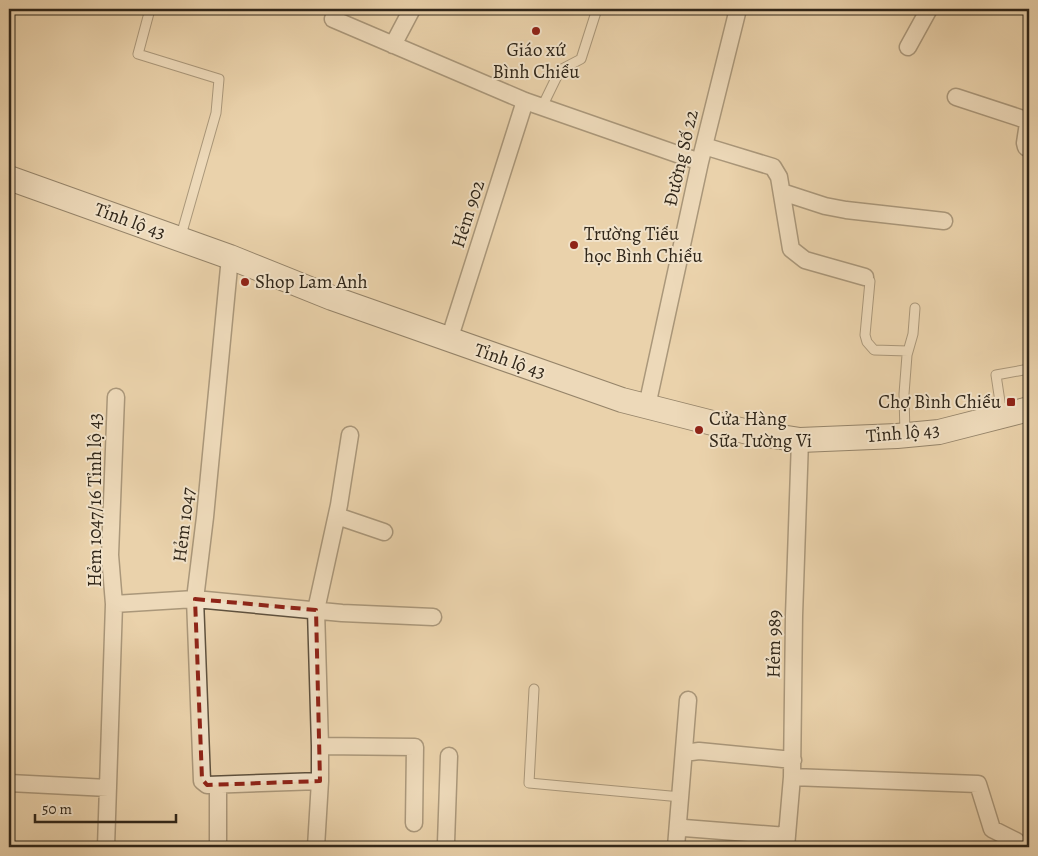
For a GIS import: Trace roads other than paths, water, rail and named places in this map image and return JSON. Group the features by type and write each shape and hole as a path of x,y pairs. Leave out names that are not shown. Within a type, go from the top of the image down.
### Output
{"main road":[{"name":"Tỉnh lộ 43","path":"9,178 230,257 332,298 622,400 748,432 800,440 905,436 939,432 1029,409"}],"street":[{"path":"393,45 412,9"},
{"name":"Đường Số 22","path":"647,406 702,154 738,9"},
{"path":"908,47 929,9"},
{"path":"333,19 542,107 702,154 773,167 779,177 790,244 794,253 805,260 865,276"},
{"path":"956,97 1026,120 1028,123 1025,143 1029,149"},
{"name":"Hẻm 902","path":"449,340 526,101"},
{"path":"782,192 825,206 846,210 944,221"},
{"name":"Hẻm 1047","path":"218,784 207,785 202,781 195,600 205,517 230,257"},
{"name":"Hẻm 1047/16 Tỉnh lộ 43","path":"106,847 114,604 110,555 116,397"},
{"path":"316,847 320,746 316,610 336,516 350,435"},
{"name":"Hẻm 989","path":"787,841 793,760 794,616 800,440"},
{"path":"336,516 384,532"},
{"name":"Hẻm 1047/16 Tỉnh lộ 43","path":"114,604 195,600 433,618"},
{"path":"676,847 688,700"},
{"path":"320,746 415,747 414,822"},
{"path":"684,753 699,751 793,760"},
{"path":"448,847 446,844 449,756"},
{"path":"792,777 978,784 992,829 1016,841 1016,847"},
{"path":"218,847 218,784 320,781"},
{"path":"9,783 108,788"},
{"path":"679,822 680,826 684,828 787,841"}],"lane":[{"path":"542,107 560,70 581,59 598,9"},
{"path":"149,13 138,54 219,80 216,113 180,239"},
{"path":"865,276 870,281 865,335 867,342 874,350 908,351"},
{"path":"905,436 904,394 915,308"},
{"path":"1002,416 996,375 1029,370"},
{"path":"534,689 530,783 681,796"}],"place":[{"name":"Giáo xứ Bình Chiểu","path":"536,31"},
{"name":"Trường Tiểu học Bình Chiểu","path":"574,245"},
{"name":"Shop Lam Anh","path":"245,282"},
{"name":"Chợ Bình Chiểu","path":"1011,402"},
{"name":"Cửa Hàng Sữa Tường Vi","path":"699,430"}]}
